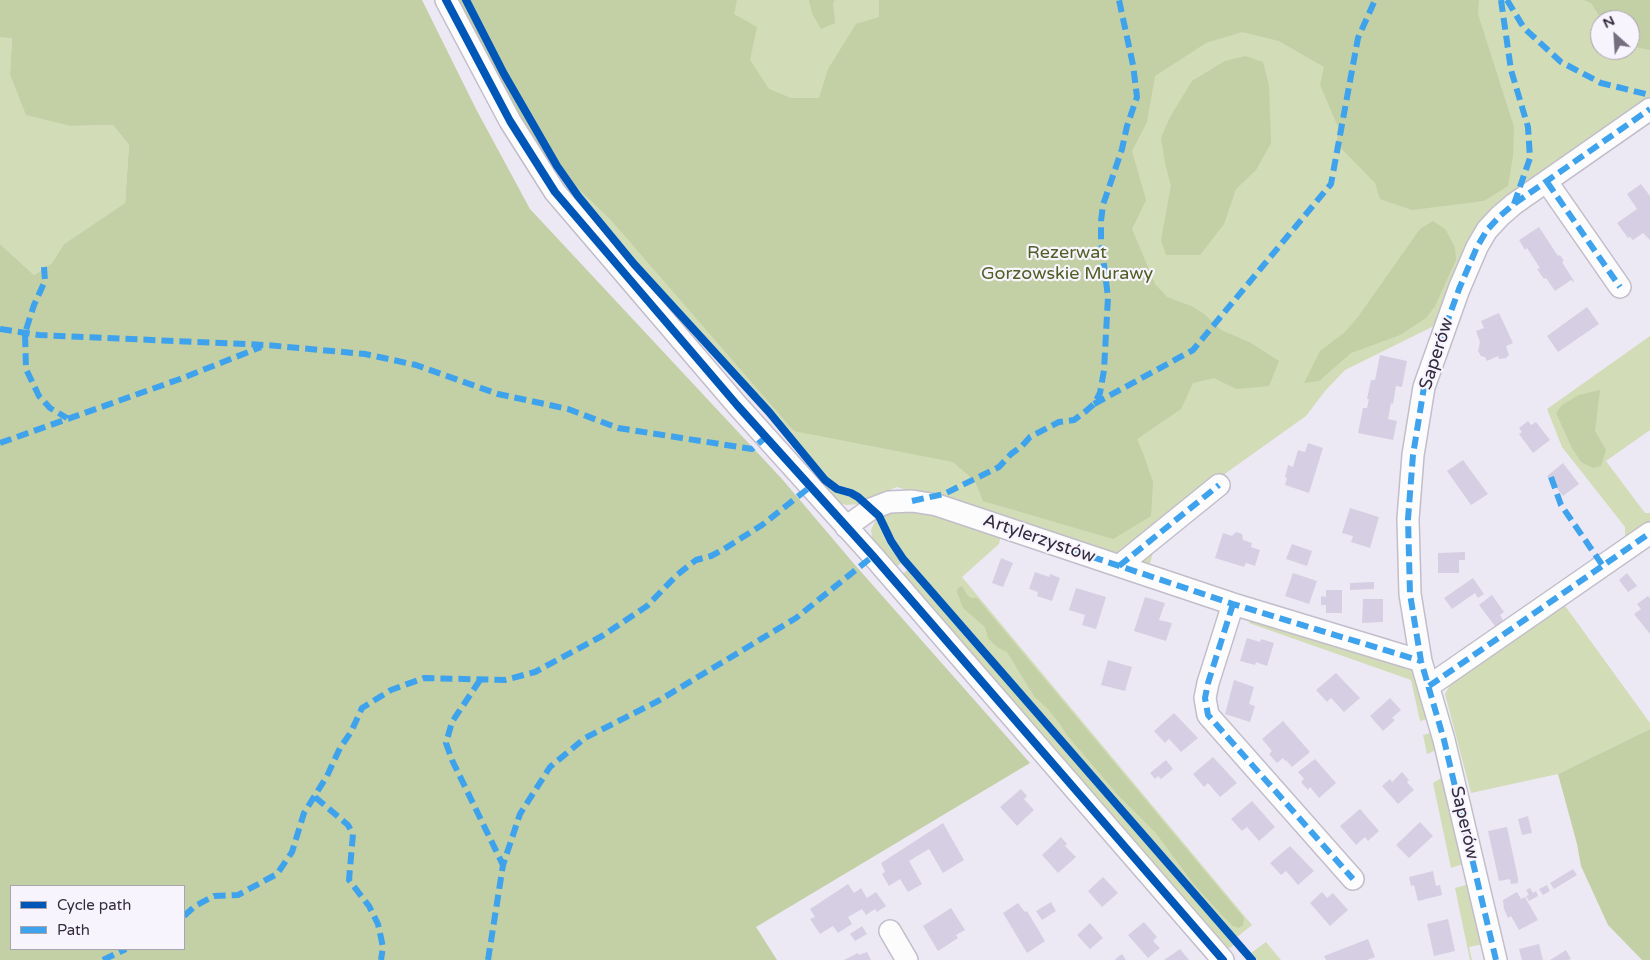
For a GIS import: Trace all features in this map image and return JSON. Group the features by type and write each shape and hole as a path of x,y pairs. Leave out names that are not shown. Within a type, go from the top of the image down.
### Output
{"street":[{"path":"446,0 510,121 555,192 698,360 892,578 1223,960"},
{"name":"Saperów","path":"1496,960 1446,750 1421,661 1410,594 1408,536 1413,455 1424,387 1459,289 1487,230 1514,204 1650,109"},
{"path":"1547,182 1620,287"},
{"path":"1118,566 1219,485"},
{"name":"Artylerzystów","path":"846,526 876,506 889,502 912,501 937,505 1234,604 1421,661"},
{"path":"1429,686 1650,533"},
{"path":"1234,604 1208,683 1205,698 1208,715 1353,879"},
{"path":"890,931 907,960"}],"green space":[{"path":"0,0 422,0 476,109 530,209 782,479 855,565 1030,763 756,927 777,960 0,960 0,244 34,275 52,263 64,244 125,203 129,145 113,125 71,126 26,115 10,74 12,38 0,37"},
{"name":"Rezerwat Gorzowskie Murawy","path":"453,0 737,0 734,14 757,27 750,60 769,89 791,98 819,98 828,69 856,24 879,17 879,0 1479,0 1478,14 1514,127 1513,156 1508,186 1484,201 1412,210 1380,199 1375,183 1337,144 1338,127 1320,85 1324,67 1279,41 1242,32 1206,43 1155,76 1147,122 1132,151 1146,200 1132,229 1155,284 1167,297 1191,306 1203,313 1221,330 1249,342 1279,361 1269,386 1236,389 1214,378 1193,383 1181,409 1137,439 1153,482 1151,516 1113,539 983,501 975,481 953,462 794,431 610,219 538,150"},
{"name":"Rezerwat Gorzowskie Murawy","path":"465,0 1650,0 1650,97 1496,209 1434,326 1345,370 1325,391 1306,416 1219,478 1155,544 1150,564 897,487 867,500 854,490 833,483 815,465 816,463 805,459 576,201","holes":["1486,41 1505,100 1484,201 1474,202"]},
{"path":"809,0 835,0 833,3 835,23 821,29 812,13"},
{"path":"1584,0 1650,0 1650,50 1640,48 1640,10 1596,10 1591,3"},
{"path":"0,37 12,37 10,74 71,126 113,125 129,145 125,203 64,244 52,263 34,275 0,244"},
{"path":"1245,56 1263,62 1269,86 1271,143 1256,170 1236,189 1224,224 1200,255 1166,255 1161,240 1171,186 1161,138 1170,117 1192,81 1225,61"},
{"path":"1433,221 1445,229 1455,247 1456,260 1435,306 1426,318 1400,335 1351,353 1319,381 1304,383 1320,351 1344,333 1358,317 1420,229"},
{"path":"1650,336 1650,430 1606,461 1645,513 1650,513 1650,522 1625,542 1625,527 1562,447 1547,409"},
{"path":"1600,390 1595,431 1606,450 1601,466 1593,468 1581,462 1572,448 1556,413 1562,405 1579,395"},
{"path":"815,473 838,493 853,498 861,504 846,505 837,502 820,484"},
{"path":"918,509 1001,535 999,544 962,577 1252,925 1237,937 902,552 881,514 888,511"},
{"path":"876,519 887,543 901,563 894,569 873,544 871,530"},
{"path":"907,570 1234,945 1228,948 901,576"},
{"path":"962,586 967,595 971,598 977,598 1244,918 1243,925 1239,928 1233,926 1218,911 1192,882 1156,833 1118,795 1067,735 1047,708 1034,696 1007,652 997,647 988,638 985,627 963,608 957,592 958,588"},
{"path":"1563,603 1650,723 1650,729 1558,774 1471,793 1445,694 1455,676"},
{"path":"1253,615 1413,667 1432,718 1420,721 1411,680 1249,623"},
{"path":"1650,729 1650,960 1642,960 1608,925 1581,866 1558,774"},
{"path":"1435,732 1439,749 1427,754 1423,735"},
{"path":"1446,775 1466,863 1451,868 1433,783"},
{"path":"1470,884 1484,944 1469,947 1472,960 1470,960 1455,888"},
{"path":"1266,942 1281,960 1257,960 1251,953"}],"building":[{"path":"1641,184 1650,196 1650,240 1643,233 1633,240 1630,237 1628,238 1617,223 1637,209 1627,194"},
{"path":"1539,227 1558,256 1560,255 1564,261 1562,262 1574,281 1571,280 1555,291 1546,278 1544,279 1537,269 1540,268 1527,248 1525,250 1519,240"},
{"path":"1587,307 1599,324 1558,352 1547,336"},
{"path":"1499,313 1513,343 1506,346 1509,355 1506,358 1499,359 1498,356 1487,361 1478,351 1480,342 1476,331 1484,328 1481,321"},
{"path":"1380,355 1407,361 1402,387 1396,386 1388,419 1397,421 1393,440 1358,433 1363,408 1367,408 1371,380 1375,380"},
{"path":"1528,421 1531,425 1536,422 1550,440 1533,453 1519,434 1522,432 1519,428"},
{"path":"1308,443 1323,448 1309,493 1285,485 1288,465 1293,467 1298,450 1305,452"},
{"path":"1463,460 1488,494 1471,505 1447,471"},
{"path":"1563,463 1579,484 1563,496 1547,476"},
{"path":"1350,508 1379,517 1370,548 1351,542 1353,536 1342,533"},
{"path":"1236,532 1242,534 1243,540 1252,543 1251,547 1260,550 1255,566 1246,563 1244,567 1215,558 1223,533 1232,536"},
{"path":"1292,544 1312,551 1307,566 1286,559"},
{"path":"1465,552 1465,560 1459,560 1459,573 1438,573 1438,553"},
{"path":"1001,558 1013,563 1003,587 992,583"},
{"path":"1035,572 1049,577 1050,574 1060,578 1052,601 1037,596 1038,592 1029,589"},
{"path":"1293,573 1317,581 1309,604 1285,596"},
{"path":"1627,573 1637,586 1628,592 1619,580"},
{"path":"1473,578 1484,594 1478,598 1475,593 1452,609 1444,598"},
{"path":"1374,582 1374,589 1350,590 1350,583"},
{"path":"1076,588 1106,597 1096,629 1082,625 1085,615 1069,610"},
{"path":"1326,590 1342,590 1342,613 1326,613 1326,605 1321,605 1321,596 1326,597"},
{"path":"1492,595 1504,612 1500,615 1506,625 1498,630 1479,605"},
{"path":"1648,596 1650,598 1650,634 1634,614 1641,609 1637,604"},
{"path":"1145,597 1165,603 1159,620 1172,623 1166,641 1134,631"},
{"path":"1363,599 1383,599 1383,622 1362,623"},
{"path":"1247,638 1260,642 1261,639 1274,643 1267,666 1256,662 1255,665 1240,661"},
{"path":"1108,660 1132,667 1125,691 1101,685"},
{"path":"1336,673 1360,698 1344,712 1331,698 1327,702 1316,690"},
{"path":"1234,680 1254,687 1249,704 1255,706 1250,722 1225,714"},
{"path":"1390,698 1401,710 1392,718 1395,720 1383,731 1370,716"},
{"path":"1174,713 1198,738 1181,752 1169,739 1165,743 1154,731"},
{"path":"1283,721 1310,752 1292,767 1283,758 1277,763 1269,754 1272,751 1262,739"},
{"path":"1213,757 1237,783 1220,797 1208,783 1204,787 1193,774"},
{"path":"1315,759 1336,783 1319,798 1310,787 1308,790 1301,782 1304,779 1298,772"},
{"path":"1166,760 1173,769 1161,779 1158,776 1155,779 1150,773"},
{"path":"1402,772 1414,790 1398,804 1382,786 1390,779 1392,782"},
{"path":"1021,789 1027,796 1024,799 1034,810 1017,826 1000,807"},
{"path":"1252,801 1275,827 1259,841 1247,827 1242,831 1231,819"},
{"path":"1360,809 1379,831 1368,841 1365,837 1356,845 1340,826"},
{"path":"1528,816 1532,833 1522,835 1518,819"},
{"path":"1420,822 1433,836 1409,858 1396,845"},
{"path":"943,823 964,860 943,873 929,849 909,861 922,884 908,892 900,879 889,886 882,874 885,872 881,863"},
{"path":"1507,827 1518,878 1518,883 1511,884 1510,879 1499,881 1488,831"},
{"path":"1061,837 1067,844 1065,846 1076,857 1058,873 1042,855"},
{"path":"1290,846 1314,871 1298,885 1286,871 1281,875 1270,863"},
{"path":"1573,869 1577,875 1554,889 1550,883"},
{"path":"1433,871 1436,886 1440,885 1442,895 1418,901 1414,885 1411,886 1409,877"},
{"path":"1103,877 1118,893 1102,907 1088,891"},
{"path":"848,884 854,893 861,888 867,898 876,892 886,906 877,912 875,909 866,915 862,909 848,917 852,924 838,933 833,926 820,934 810,919 815,917 810,909"},
{"path":"1547,885 1550,891 1543,895 1539,889"},
{"path":"1530,888 1533,893 1536,891 1538,896 1529,901 1526,896 1529,895 1526,890"},
{"path":"1322,892 1327,898 1333,893 1348,910 1330,926 1310,903"},
{"path":"1517,892 1521,899 1525,897 1538,920 1519,930 1511,916 1508,918 1503,900"},
{"path":"1051,902 1056,911 1042,920 1036,911"},
{"path":"1018,903 1025,912 1027,911 1045,941 1027,953 1003,913"},
{"path":"951,908 965,930 956,935 958,938 938,951 923,926"},
{"path":"1448,919 1455,951 1434,956 1427,924"},
{"path":"1144,922 1157,937 1153,941 1160,948 1148,958 1128,935"},
{"path":"1090,923 1103,938 1090,949 1077,935"},
{"path":"862,926 867,934 855,941 850,934"},
{"path":"1368,939 1375,957 1367,960 1326,960 1324,956"},
{"path":"1539,944 1543,960 1522,960 1519,949"},
{"path":"1180,949 1189,960 1164,960"},
{"path":"1566,950 1571,959 1550,960"},
{"path":"867,952 871,960 844,960 858,953 859,955"},
{"path":"1122,954 1126,960 1115,959"}],"marked path":[{"path":"912,501 944,494 999,467 1030,437 1059,422 1074,420 1094,404 1100,393 1104,370 1108,297 1101,241 1101,221 1103,205 1137,97 1133,65 1119,0"},
{"path":"1094,404 1193,350 1331,184 1358,38 1375,0"},
{"path":"1501,0 1511,70 1528,127 1530,158 1514,204"},
{"path":"1507,0 1524,28 1561,62 1601,83 1650,95"},
{"path":"1496,960 1444,740 1421,661 1410,594 1408,519 1413,455 1424,387 1459,289 1477,247 1487,230 1514,204 1650,109"},
{"path":"1547,182 1620,287"},
{"path":"44,267 45,281 34,305 25,333 26,369 39,396 50,408 67,418"},
{"path":"0,329 39,335 266,345 365,354 416,365 498,394 568,409 618,428 752,449 766,437"},
{"path":"0,443 180,379 261,347"},
{"path":"1551,477 1561,505 1603,566"},
{"path":"1119,566 1219,485"},
{"path":"185,915 195,906 214,896 238,895 277,874 292,852 304,813 327,776 362,708 391,690 424,678 505,680 535,672 602,636 647,606 677,575 696,560 711,556 762,525 810,487"},
{"path":"1006,528 1233,604 1421,661"},
{"path":"1429,686 1650,533"},
{"path":"488,960 503,865 520,814 550,767 585,738 658,701 796,618 873,556"},
{"path":"1233,604 1208,683 1205,698 1208,715 1353,879"},
{"path":"480,680 452,722 446,743 452,760 503,865"},
{"path":"315,797 348,825 353,834 349,880 369,906 378,924 383,947 381,960"},
{"path":"103,960 124,950"}],"cycle path":[{"path":"446,0 510,121 555,192 737,405 873,556 1223,960"},
{"path":"466,0 504,74 557,166 578,196 634,264 769,412 825,480 837,489 858,497 879,516 891,541 903,559 1252,960"}]}
